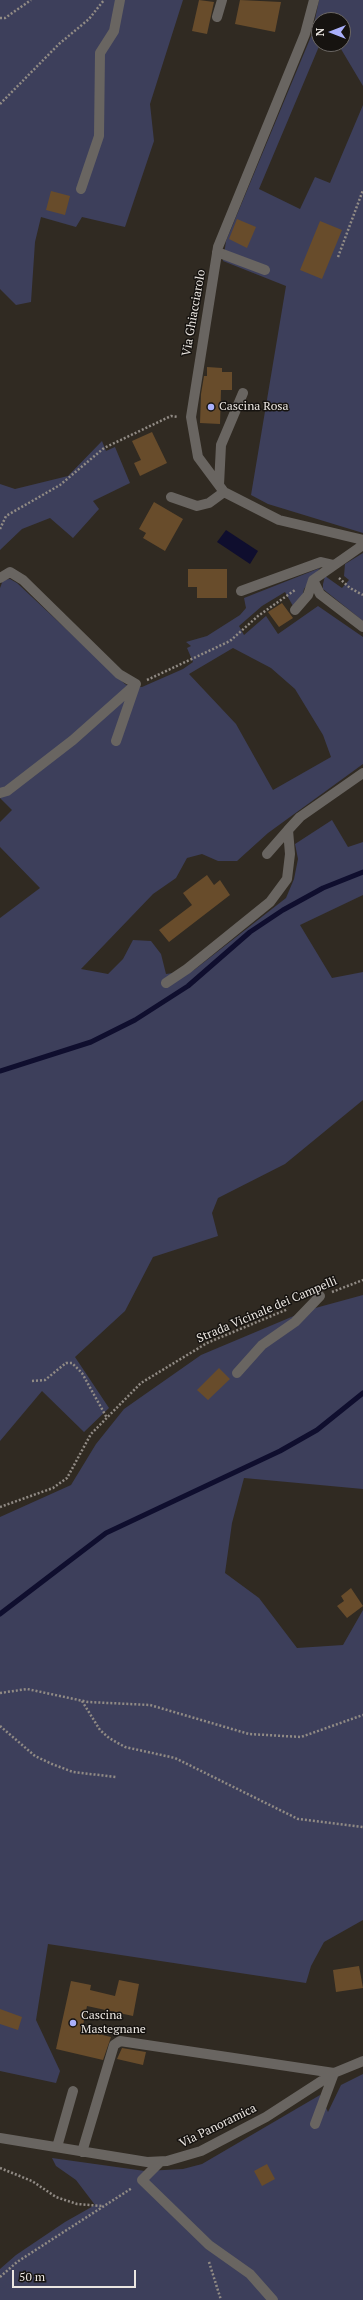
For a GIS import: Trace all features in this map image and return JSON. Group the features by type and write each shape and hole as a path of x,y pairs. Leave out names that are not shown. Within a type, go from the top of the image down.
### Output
{"street":[{"path":"81,189 99,136 100,53 114,31 120,0"},
{"path":"217,17 222,0"},
{"name":"Via Ghiacciarolo","path":"314,0 305,34 217,252 191,417 198,457 221,488 279,520 363,540"},
{"path":"217,252 265,270"},
{"path":"170,497 197,506 209,503 221,488 221,445 243,393"},
{"path":"295,610 308,595 313,580 363,545"},
{"path":"241,591 321,562 334,565"},
{"path":"0,578 10,572 23,580 119,674 136,684"},
{"path":"313,580 320,594 363,627"},
{"path":"116,741 136,684"},
{"path":"0,792 7,791 73,740 136,684"},
{"path":"267,854 300,817 363,773"},
{"path":"166,983 187,969 270,902 288,879 290,854 288,830"},
{"path":"237,1373 262,1345 295,1322 320,1296"},
{"path":"82,2152 114,2045 120,2041 334,2073 315,2124"},
{"name":"Via Panoramica","path":"0,2138 147,2162 160,2162 184,2158 266,2117 334,2073 363,2061"},
{"path":"57,2147 73,2091"},
{"path":"160,2162 142,2180 209,2246 250,2274 273,2300"}],"path":[{"path":"0,18 5,18 31,0"},
{"path":"0,104 59,44 89,19 104,0"},
{"path":"338,257 363,190"},
{"path":"0,529 6,516 60,485 104,448 170,416 191,417"},
{"path":"334,565 336,575 350,588 363,595"},
{"path":"136,684 230,641 286,594 313,580"},
{"name":"Strada Vicinale dei Campelli","path":"320,1296 363,1280"},
{"name":"Strada Vicinale dei Campelli","path":"0,1507 53,1488 67,1478 91,1434 140,1383 207,1344 293,1307"},
{"path":"32,1381 45,1380 66,1363 72,1363 82,1373 107,1418"},
{"path":"0,1694 27,1689 82,1701 150,1705 249,1734 302,1737 363,1715"},
{"path":"82,1701 100,1730 109,1738 125,1747 175,1758 298,1819 363,1827"},
{"path":"0,1726 35,1756 52,1764 73,1772 116,1777"},
{"path":"0,2168 32,2182 56,2197 77,2204 102,2206"},
{"path":"0,2277 17,2262 102,2206 128,2192 142,2180"},
{"path":"209,2246 208,2257 221,2300"}],"shaded area":[{"path":"0,0 183,0 150,104 154,141 125,227 82,217 76,227 41,217 35,242 31,302 16,305 0,289"},
{"path":"319,0 363,0 363,86 343,52 351,52 351,12 317,12"},
{"path":"311,36 311,52 317,52 259,189 300,209 315,177 330,183 363,105 363,533 268,504 251,495 286,286 223,261 226,241"},
{"path":"102,441 106,451 115,447 130,483 93,501 99,509 73,538 50,518 22,529 0,550 0,484 15,489 68,476"},
{"path":"226,530 258,551 250,564 217,542"},
{"path":"363,553 363,621 323,589 323,584 325,576 342,588 349,580 344,576 345,564"},
{"path":"320,568 304,589 302,598 293,606 285,592 262,606 239,626 244,635 266,616 278,634 318,606 363,637 363,764 268,833 237,861 218,861 202,854 187,858 176,878 153,894 81,969 108,974 123,959 133,940 151,941 161,954 166,974 194,970 286,898 294,879 298,859 295,844 332,820 348,847 363,842 363,895 300,925 332,978 363,972 363,1100 285,1164 218,1198 212,1213 218,1236 153,1257 125,1311 75,1357 109,1408 84,1432 42,1391 0,1441 0,918 40,888 0,847 0,822 12,810 0,798 0,588 3,580 10,579 17,583 130,687 142,687 183,669 193,662 187,648 191,646 186,642 207,636 240,615 246,608 244,598","holes":["233,648 271,668 295,689 323,735 331,757 273,790 236,724 189,674"]},
{"path":"363,1295 363,1489 244,1478 232,1523 225,1573 259,1598 297,1648 343,1645 363,1610 363,1920 324,1942 311,1966 306,1983 48,1944 36,2020 60,2071 56,2083 0,2071 0,1517 71,1485 96,1444 124,1409 201,1355 308,1310"},
{"path":"363,2074 363,2300 0,2300 0,2269 16,2255 65,2222 95,2205 76,2180 56,2166 52,2158 145,2171 183,2169 202,2164 320,2095 328,2112 341,2085"}],"building":[{"path":"199,0 214,2 207,34 192,31"},
{"path":"240,0 281,2 275,32 235,24"},
{"path":"51,191 70,196 65,215 46,210"},
{"path":"237,219 256,227 247,248 229,239"},
{"path":"320,221 342,230 322,279 300,270"},
{"name":"Cascina Rosa","path":"207,367 222,368 222,372 232,372 232,390 221,390 220,424 200,423 201,394 204,376 207,376"},
{"path":"152,432 167,463 140,476 134,463 141,460 132,441"},
{"path":"154,502 183,519 165,551 143,538 146,533 139,529"},
{"path":"188,569 227,569 227,598 197,598 197,587 188,587"},
{"path":"282,603 293,618 279,627 268,612"},
{"path":"207,875 214,885 220,880 230,895 169,942 159,930 192,905 183,893"},
{"path":"219,1368 230,1379 208,1400 197,1390"},
{"path":"351,1588 363,1606 347,1618 337,1606 344,1601 341,1596"},
{"path":"359,1966 363,1988 336,1992 333,1970"},
{"name":"Cascina Mastegnane","path":"119,1980 139,1984 133,2016 87,2006 82,2030 111,2037 103,2060 56,2049 71,1981 91,1985 90,1990 115,1996"},
{"path":"0,2009 22,2017 18,2030 0,2024"},
{"path":"122,2048 146,2052 143,2065 117,2059"},
{"path":"267,2164 275,2179 262,2186 254,2171"}],"waterway":[{"path":"0,1071 91,1042 135,1020 188,986 250,932 283,910 323,888 363,872"},
{"path":"0,1614 106,1533 280,1451 317,1430 363,1393"}],"place":[{"name":"Cascina Rosa","path":"211,407"},
{"name":"Cascina Mastegnane","path":"73,2023"}]}
